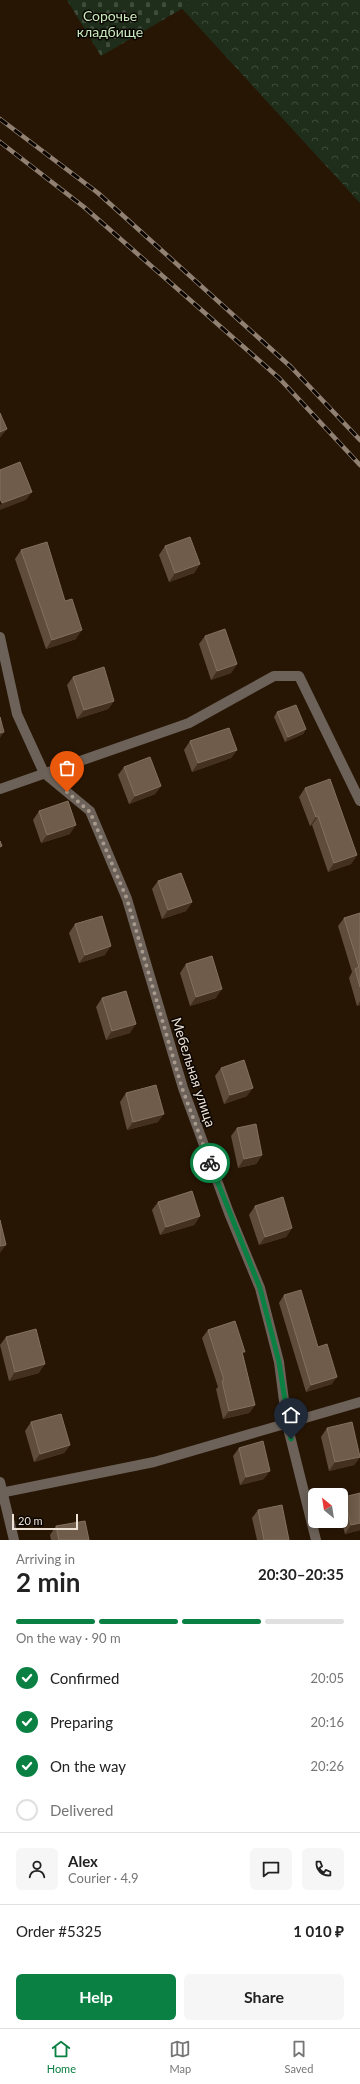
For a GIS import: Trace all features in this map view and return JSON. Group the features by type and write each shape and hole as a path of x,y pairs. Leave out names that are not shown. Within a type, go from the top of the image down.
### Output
{"street":[{"name":"Мебельная улица","path":"0,636 16,714 44,773 90,812 127,899 182,1088 229,1213 260,1288 279,1362 288,1424 316,1540"},
{"path":"0,789 189,723 274,676 299,676 360,801"},
{"path":"2,1493 154,1462 360,1402"},
{"path":"0,1482 14,1540"}],"green space":[{"name":"Сорочье кладбище","path":"67,0 197,0 101,56"},
{"path":"174,0 360,0 360,203"}],"building":[{"path":"0,413 7,429 0,432"},
{"path":"20,462 32,492 2,503 0,499 0,470"},
{"path":"190,537 200,564 175,573 165,546"},
{"path":"47,542 65,601 72,599 82,630 52,640 21,550"},
{"path":"225,629 237,664 217,671 205,636"},
{"path":"104,667 114,701 84,710 73,677"},
{"path":"296,705 306,729 288,737 277,712"},
{"path":"0,717 4,732 0,733"},
{"path":"229,728 237,750 198,763 190,741"},
{"path":"150,757 161,786 135,796 124,767"},
{"path":"330,779 357,855 334,863 318,816 316,817 305,788"},
{"path":"68,801 76,825 47,835 39,811"},
{"path":"181,873 192,902 168,910 158,881"},
{"path":"360,913 360,987 355,969 359,967 344,918"},
{"path":"102,916 111,946 85,955 75,924"},
{"path":"212,956 222,989 196,997 186,964"},
{"path":"126,991 136,1024 112,1031 102,998"},
{"path":"244,1060 253,1088 230,1095 221,1068"},
{"path":"156,1085 164,1114 133,1122 126,1093"},
{"path":"256,1124 262,1155 244,1159 237,1128"},
{"path":"192,1191 200,1216 166,1227 158,1202"},
{"path":"283,1197 292,1228 265,1237 255,1206"},
{"path":"0,1220 6,1245 0,1246"},
{"path":"301,1290 318,1347 327,1344 337,1377 311,1385 284,1295"},
{"path":"235,1321 245,1352 242,1352 255,1405 229,1411 222,1381 224,1380 208,1330"},
{"path":"36,1329 45,1364 15,1372 6,1337"},
{"path":"61,1414 70,1445 40,1454 31,1422"},
{"path":"352,1422 360,1457 335,1462 327,1428"},
{"path":"263,1441 270,1471 246,1477 239,1448"},
{"path":"360,1493 360,1523 351,1525 348,1513 348,1496"},
{"path":"282,1505 289,1540 264,1540 258,1510"},
{"path":"85,1521 89,1540 59,1540 56,1526"}],"railway":[{"path":"0,119 98,193 291,367 360,440"},
{"path":"0,142 84,207 279,378 360,465"}],"way so far":[{"path":"67,792 90,812 127,899 182,1088 210,1163"}],"route":[{"path":"210,1163 260,1288 279,1362 291,1439"}]}
